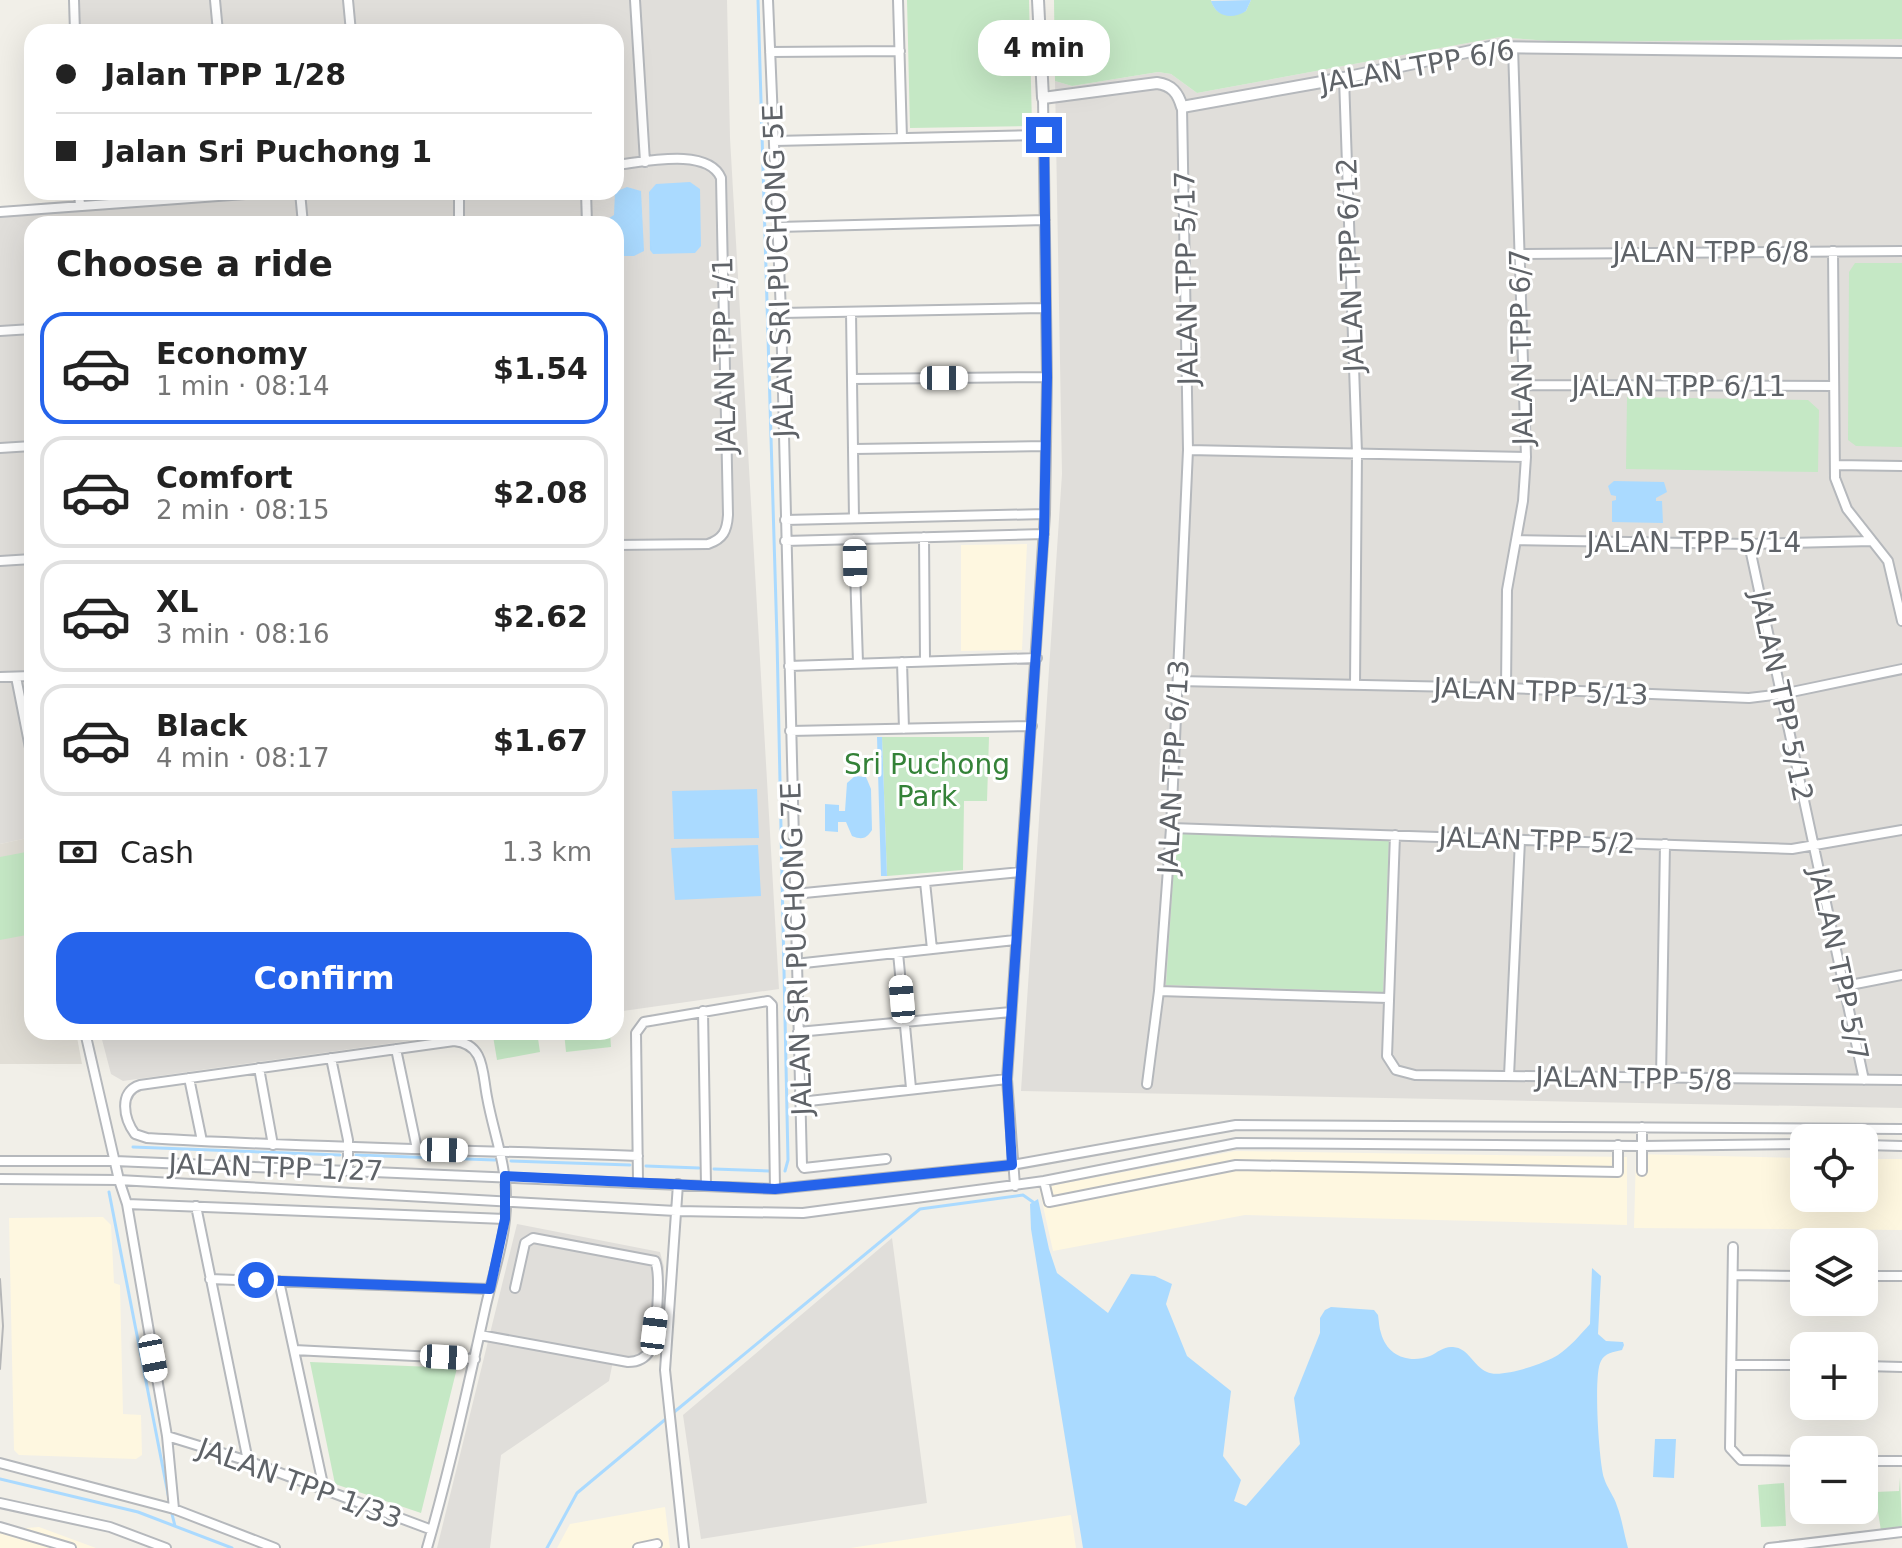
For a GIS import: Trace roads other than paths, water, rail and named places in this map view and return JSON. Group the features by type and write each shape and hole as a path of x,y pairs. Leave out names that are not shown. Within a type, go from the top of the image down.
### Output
{"street":[{"path":"74,0 75,24"},
{"path":"215,0 217,24"},
{"path":"348,0 350,24"},
{"path":"635,0 645,162"},
{"name":"JALAN SRI PUCHONG 5E","path":"768,0 781,313 789,666"},
{"path":"898,0 902,138"},
{"path":"1015,1186 1007,1079 1045,514 1044,135 1038,0"},
{"name":"JALAN TPP 6/6","path":"1182,107 1344,78 1490,47 1902,52"},
{"name":"JALAN TPP 6/7","path":"1188,450 1526,457 1513,47"},
{"path":"770,52 900,51"},
{"name":"JALAN TPP 6/12","path":"1344,78 1357,453 1355,685"},
{"path":"1043,98 1157,83 1171,87 1182,107"},
{"name":"JALAN TPP 5/17","path":"1182,107 1188,450"},
{"path":"774,141 1044,135"},
{"name":"JALAN TPP 1/1","path":"624,164 702,161 717,169 721,178 727,526 724,535 708,544 624,545"},
{"path":"80,200 80,206"},
{"path":"0,212 163,200"},
{"path":"778,227 1045,220"},
{"path":"1833,251 1835,478 1841,499 1892,571 1902,621"},
{"name":"JALAN TPP 6/8","path":"1520,254 1902,251"},
{"path":"781,313 1045,308"},
{"path":"851,312 854,518"},
{"path":"0,331 24,330"},
{"path":"853,379 1047,377"},
{"name":"JALAN TPP 6/11","path":"1523,385 1834,386"},
{"path":"0,448 24,446"},
{"path":"854,449 1046,446"},
{"name":"JALAN TPP 6/13","path":"1147,1084 1159,991 1171,828 1188,450"},
{"path":"1506,688 1505,616 1523,501 1526,457"},
{"path":"1835,465 1902,466"},
{"path":"785,520 1045,514"},
{"path":"785,541 1044,534"},
{"path":"924,537 925,661"},
{"path":"854,539 858,663"},
{"name":"JALAN TPP 5/14","path":"1516,540 1749,544 1872,541"},
{"name":"JALAN TPP 5/12","path":"1749,544 1815,847"},
{"path":"0,561 24,560"},
{"path":"789,666 1037,658"},
{"path":"902,662 904,729"},
{"name":"JALAN SRI PUCHONG 7E","path":"789,666 802,1167 886,1159"},
{"name":"JALAN TPP 5/13","path":"1178,681 1506,688 1737,698 1782,694 1902,669"},
{"path":"0,677 24,676"},
{"path":"16,677 24,718"},
{"path":"790,731 1032,726"},
{"name":"JALAN TPP 5/2","path":"1171,828 1780,849 1815,847 1902,830"},
{"path":"1159,991 1388,998 1395,835"},
{"path":"1509,1076 1520,840"},
{"path":"1661,1078 1665,844"},
{"name":"JALAN TPP 5/7","path":"1815,847 1864,1080"},
{"path":"794,894 1021,872"},
{"path":"925,882 932,949"},
{"path":"795,964 1015,940"},
{"path":"898,953 911,1088"},
{"path":"1845,986 1902,975"},
{"name":"JALAN TPP 5/8","path":"1388,998 1387,1043 1391,1064 1405,1074 1902,1080"},
{"path":"638,1181 636,1033 639,1026 644,1022 768,1001 772,1005 775,1189"},
{"path":"703,1011 706,1185"},
{"path":"798,1032 1011,1012"},
{"path":"87,1040 127,1204 167,1436 174,1509"},
{"path":"427,1548 475,1359 507,1201 505,1176 499,1151 479,1060 474,1047 454,1041 132,1087 124,1102 129,1124 135,1134 147,1138 273,1145 499,1151 638,1156"},
{"path":"396,1049 417,1149"},
{"path":"331,1058 348,1147 348,1170"},
{"path":"259,1068 273,1145"},
{"path":"189,1078 202,1141"},
{"path":"800,1102 1007,1079"},
{"name":"JALAN TPP 1/27","path":"0,1161 115,1161 775,1189 1012,1165 1236,1125 1902,1129"},
{"path":"1642,1127 1642,1171"},
{"name":"JALAN TPP 1/27","path":"0,1179 119,1180 676,1211 803,1213 1015,1186 1237,1143 1790,1144"},
{"path":"1044,1181 1049,1202 1236,1165 1618,1172 1618,1145"},
{"path":"1878,1145 1902,1146"},
{"path":"678,1184 666,1385 684,1548"},
{"name":"JALAN TPP 1/27","path":"127,1204 505,1219"},
{"path":"196,1206 248,1461"},
{"path":"480,1335 636,1362 651,1348 658,1273 655,1261 539,1237 525,1243 515,1288"},
{"path":"1733,1247 1730,1448 1741,1460 1790,1461"},
{"path":"1733,1275 1790,1276"},
{"path":"1878,1276 1902,1276"},
{"path":"210,1279 490,1289"},
{"path":"279,1281 324,1489"},
{"path":"294,1350 475,1359"},
{"path":"1733,1365 1790,1365"},
{"path":"1878,1366 1902,1367"},
{"name":"JALAN TPP 1/33","path":"167,1436 248,1461 432,1530"},
{"path":"1878,1461 1902,1461"},
{"path":"0,1463 174,1509 275,1548"},
{"path":"0,1503 110,1527 166,1548"},
{"path":"0,1527 71,1548"},
{"path":"1769,1548 1902,1532"},
{"path":"0,1535 20,1533"},
{"path":"638,1548 657,1544"}],"water":[{"path":"1251,0 1246,11 1230,16 1217,11 1211,1"},
{"path":"690,182 700,189 701,246 695,253 653,254 650,250 649,192 656,184"},
{"path":"624,188 641,191 644,251 634,256 624,256 624,216 612,216 615,200 624,200"},
{"path":"1614,481 1664,482 1667,492 1656,498 1656,501 1662,501 1663,523 1612,522 1612,501 1616,500 1616,496 1611,495 1608,486"},
{"path":"877,737 882,737 887,876 881,876"},
{"path":"855,776 866,777 871,789 872,830 866,837 858,838 852,836 846,822 838,822 838,832 825,831 825,804 839,805 839,811 845,811 847,783"},
{"path":"757,789 759,838 674,839 672,791"},
{"path":"758,845 761,896 675,900 671,848"},
{"path":"1038,1199 1057,1273 1108,1313 1131,1274 1155,1276 1172,1284 1166,1304 1187,1356 1231,1391 1223,1456 1241,1480 1234,1501 1246,1506 1300,1444 1294,1398 1320,1333 1320,1318 1325,1310 1331,1307 1374,1310 1384,1341 1400,1356 1422,1358 1453,1347 1463,1350 1487,1372 1512,1372 1558,1355 1590,1324 1592,1268 1601,1276 1598,1334 1606,1341 1623,1342 1624,1345 1622,1350 1612,1352 1601,1361 1597,1400 1602,1469 1619,1511 1628,1548 1083,1548 1031,1229 1030,1204"},
{"path":"1655,1439 1676,1439 1674,1478 1653,1477"}],"waterway":[{"path":"758,0 777,639 788,1160 785,1171"},
{"path":"133,1147 340,1155"},
{"path":"356,1155 495,1160"},
{"path":"511,1161 630,1165"},
{"path":"646,1166 699,1168"},
{"path":"714,1169 769,1171"},
{"path":"109,1192 169,1499"},
{"path":"673,1413 920,1209 1023,1195 1033,1202"},
{"path":"547,1548 577,1493 667,1418"},
{"path":"0,1479 138,1512 232,1548"},
{"path":"171,1510 175,1526"}],"tram line":[{"path":"0,1279 3,1326 0,1369"}],"park label":[{"name":"Sri Puchong Park","path":"927,780"}]}
